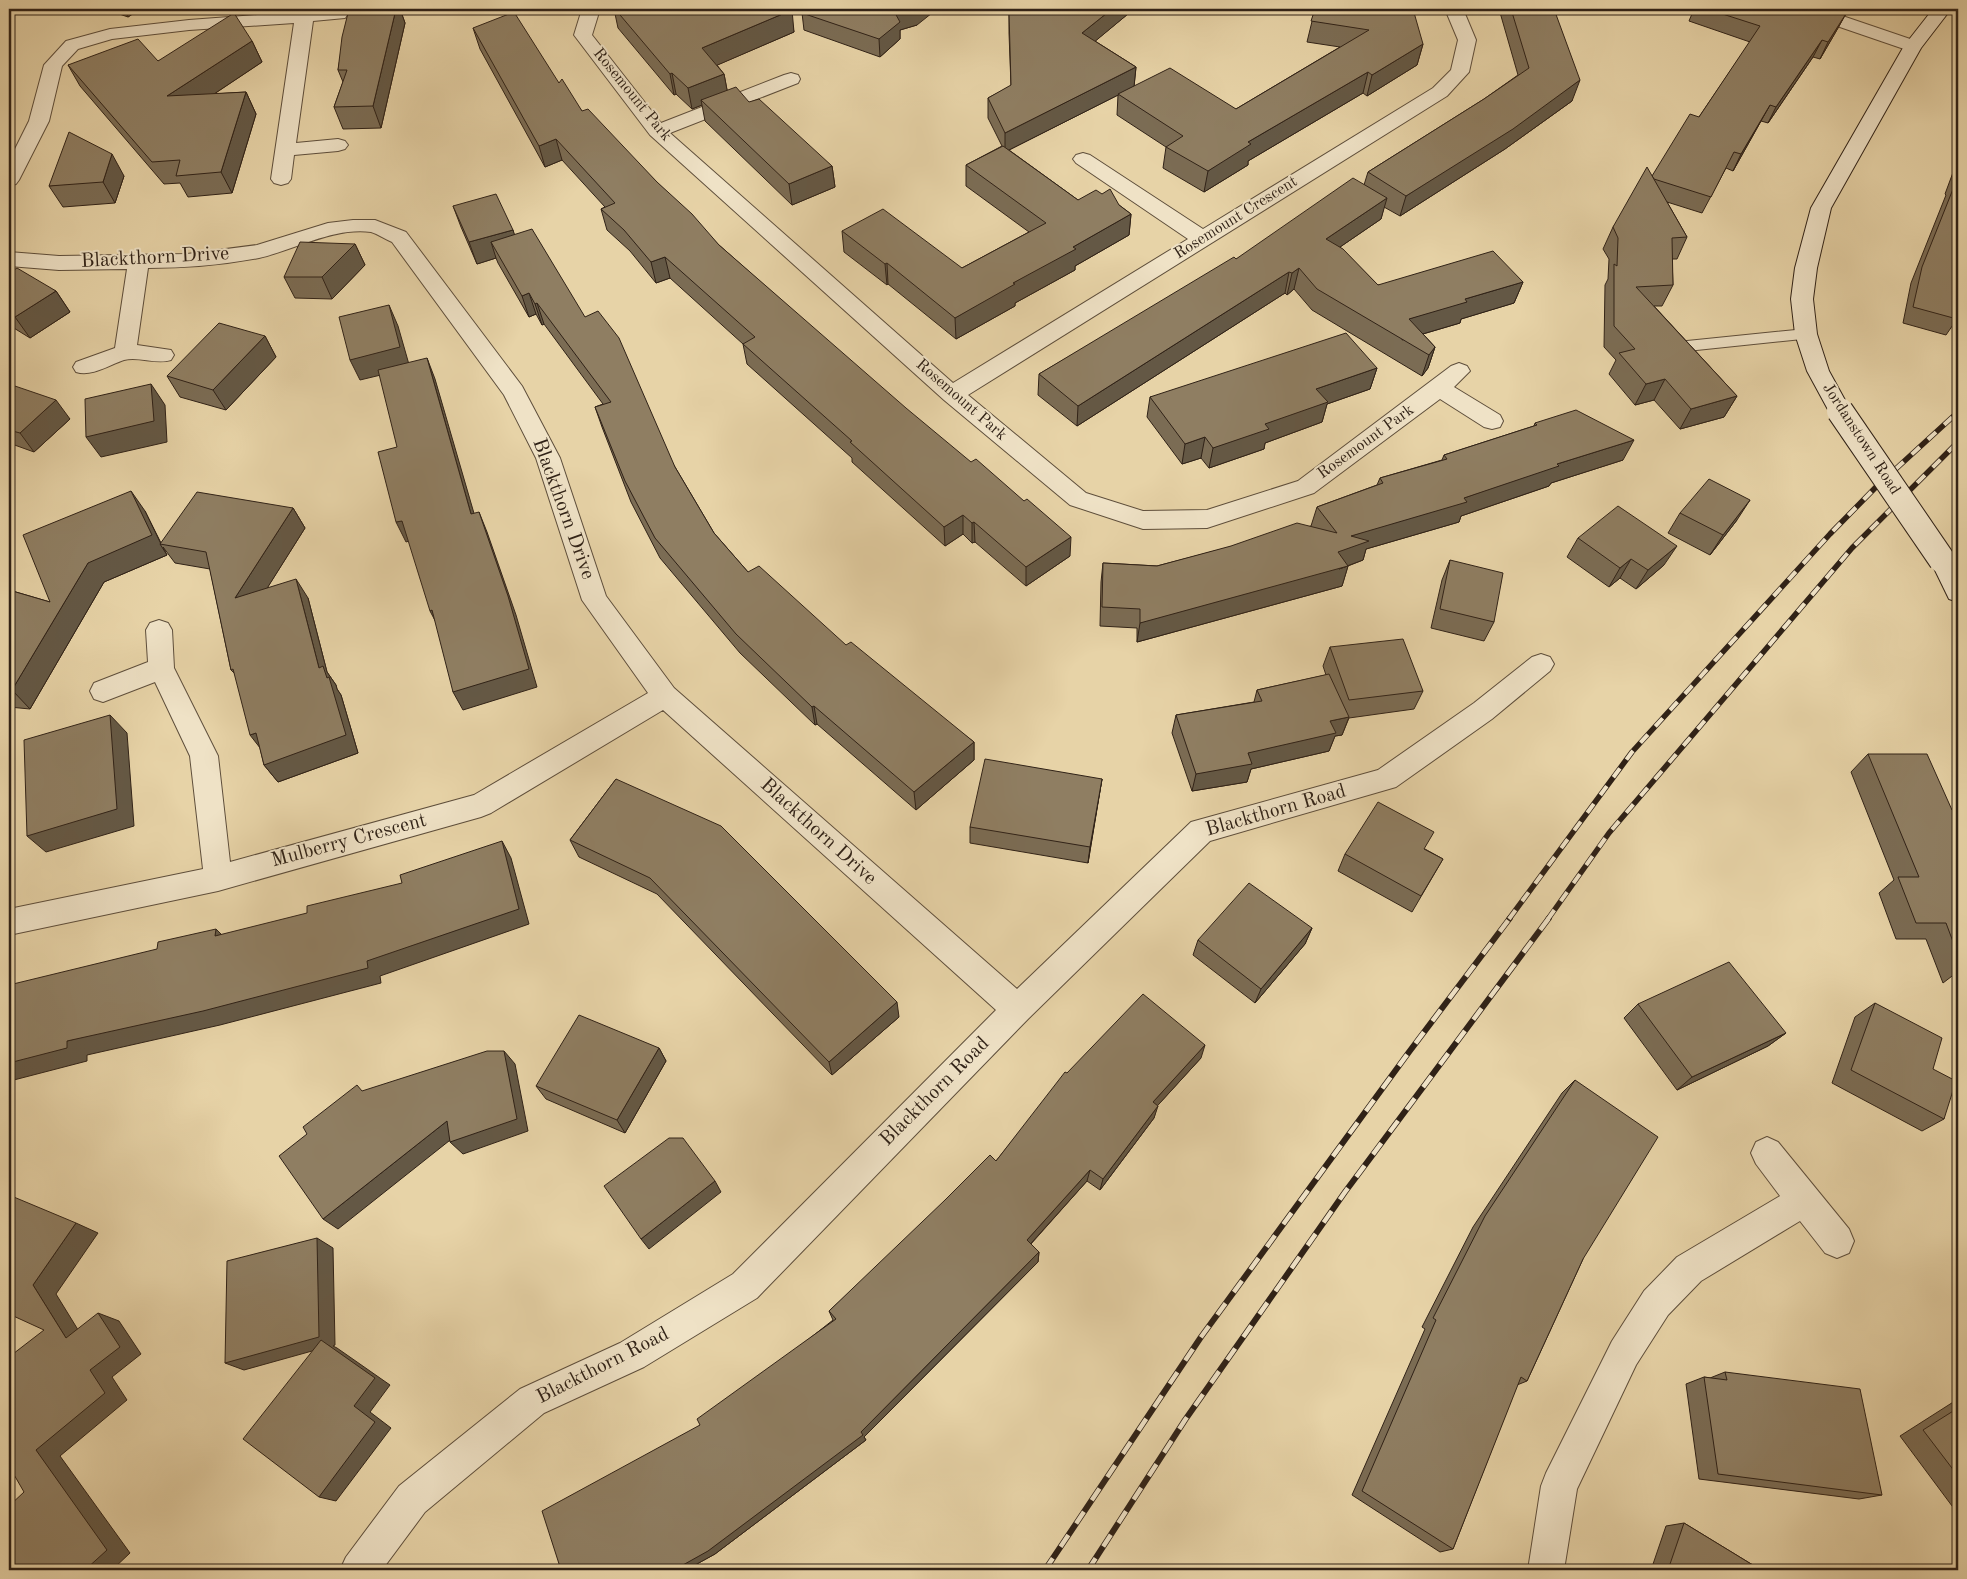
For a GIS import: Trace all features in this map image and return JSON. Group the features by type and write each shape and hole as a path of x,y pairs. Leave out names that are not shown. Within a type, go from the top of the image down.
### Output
{"street":[{"name":"Rosemount Park","path":"591,9 583,34 657,131 952,394 1078,499 1143,520 1207,519 1306,486 1458,372"},
{"name":"Rosemount Crescent","path":"952,394 1440,92 1460,72 1467,40 1454,9"},
{"path":"1805,9 1913,46"},
{"name":"Jordanstown Road","path":"1942,9 1913,46 1821,208 1806,268 1802,299 1806,334 1818,372 1840,411 1942,560 1958,592"},
{"path":"9,180 39,121 53,65 72,45 110,34 191,17 304,18 338,14"},
{"path":"281,178 304,18"},
{"path":"657,131 791,79"},
{"path":"286,150 338,145"},
{"path":"1083,159 1203,238"},
{"name":"Blackthorn Drive","path":"9,259 59,263 187,261 258,251 328,230 353,226 375,226 399,237 514,392 548,458 595,600 665,696 1017,1009"},
{"path":"125,352 138,263"},
{"path":"84,367 125,352 163,355"},
{"path":"1439,388 1492,421"},
{"path":"159,630 161,668 204,756 218,878"},
{"name":"Blackthorn Road","path":"359,1570 412,1499 532,1401 632,1355 745,1286 1017,1009 1201,831 1386,779 1483,711 1541,664"},
{"path":"104,692 161,668"},
{"name":"Mulberry Crescent","path":"9,922 218,878 481,805 665,696"},
{"path":"1767,1153 1837,1241"},
{"path":"1546,1570 1559,1486 1624,1353 1656,1303 1689,1269 1804,1200"}],"lane":[{"path":"1687,346 1806,334"}],"building":[{"path":"349,9 396,9 373,106 334,107 347,70 338,70 342,37"},
{"path":"615,9 792,10 702,48 724,74 688,88 672,73 670,74"},
{"path":"806,9 912,9 895,13 900,22 879,39 802,13"},
{"path":"1046,9 1112,9 1082,33 1136,67 1005,133 988,98 1011,85 1009,13 1040,14"},
{"path":"1315,9 1413,9 1423,44 1372,75 1368,72 1248,142 1251,144 1208,171 1166,147 1183,136 1118,94 1170,68 1236,109 1369,30 1311,21"},
{"path":"1511,9 1554,9 1580,80 1513,129 1406,196 1368,172 1484,99 1529,68"},
{"path":"1707,9 1837,9 1847,12 1828,42 1822,40 1776,107 1770,105 1741,154 1734,152 1711,197 1654,179 1652,176 1690,114 1699,117 1760,26"},
{"path":"514,12 559,83 562,79 582,111 588,109 657,182 692,214 719,245 971,462 976,459 1024,501 1027,499 1071,537 1026,567 974,522 972,523 963,515 944,527 850,442 852,441 743,344 755,337 665,257 651,262 624,230 601,209 615,203 556,139 539,146 473,28"},
{"path":"234,13 252,41 167,96 246,92 221,172 176,176 180,160 152,162 68,65 138,39 158,61"},
{"path":"736,87 749,102 759,99 832,166 789,184 701,100"},
{"path":"69,132 112,154 103,182 49,186"},
{"path":"1003,146 1078,200 1096,190 1102,194 1110,189 1119,205 1131,214 1073,247 1076,249 1013,283 1015,284 955,318 887,263 885,264 842,231 883,209 962,268 1046,223 966,165"},
{"path":"1647,167 1687,237 1672,238 1673,285 1636,287 1737,396 1691,409 1665,379 1646,384 1619,353 1635,349 1614,326 1614,264 1617,266 1618,238 1613,227"},
{"path":"1958,171 1957,319 1913,307 1922,267 1957,179 1955,178"},
{"path":"1353,178 1387,198 1326,239 1343,249 1378,285 1493,251 1523,282 1465,299 1467,302 1409,319 1435,347 1429,355 1317,289 1299,268 1292,273 1289,272 1078,406 1039,374 1234,257 1236,259"},
{"path":"496,194 513,230 469,242 453,206"},
{"path":"532,229 585,317 598,311 619,338 675,467 714,533 748,572 759,566 846,645 851,642 974,742 914,792 814,706 812,707 736,634 655,538 625,481 595,407 611,402 537,303 535,304 529,293 522,296 491,242"},
{"path":"300,242 355,244 322,277 284,277"},
{"path":"17,268 56,291 15,317 9,313 9,273"},
{"path":"389,305 400,347 350,360 339,317"},
{"path":"219,323 265,336 213,390 167,376"},
{"path":"1346,333 1377,368 1316,389 1328,402 1265,424 1269,429 1213,448 1205,437 1185,444 1150,397"},
{"path":"427,358 471,514 479,512 508,596 529,669 453,692 432,610 430,611 402,521 396,522 378,452 397,447 378,370"},
{"path":"9,384 56,400 20,433 9,430"},
{"path":"151,384 154,421 86,437 85,399"},
{"path":"1576,410 1634,440 1557,464 1559,466 1464,498 1467,502 1351,536 1369,541 1338,552 1348,566 1140,623 1140,609 1102,607 1103,563 1157,566 1231,546 1297,523 1337,533 1317,507 1383,483 1380,478 1447,459 1444,455 1537,425 1535,423"},
{"path":"1709,479 1750,500 1723,535 1680,513"},
{"path":"131,491 152,535 88,563 12,690 9,690 9,590 50,602 23,535"},
{"path":"197,492 293,508 235,598 296,579 319,668 323,666 327,678 329,677 346,735 264,765 256,733 250,735 233,669 231,670 206,552 160,544"},
{"path":"1618,506 1677,546 1648,570 1631,559 1620,568 1578,538"},
{"path":"1450,560 1503,573 1494,622 1440,609"},
{"path":"1403,639 1423,691 1349,700 1330,647"},
{"path":"1329,674 1349,717 1330,721 1336,733 1248,753 1252,764 1196,774 1176,715 1262,701 1257,690"},
{"path":"110,715 117,809 27,836 24,740"},
{"path":"1868,754 1927,754 1952,810 1958,810 1958,955 1946,923 1916,923 1898,877 1919,877"},
{"path":"985,759 1102,779 1090,847 970,827"},
{"path":"616,779 721,826 897,1002 829,1062 650,878 570,840"},
{"path":"1378,802 1434,832 1424,849 1443,859 1421,896 1345,854"},
{"path":"502,841 519,909 367,961 368,968 203,1011 67,1041 67,1048 9,1063 9,985 157,949 158,942 216,929 215,936 307,913 307,906 402,883 400,875"},
{"path":"1249,883 1312,928 1261,989 1198,940"},
{"path":"1729,962 1786,1033 1692,1077 1638,1004"},
{"path":"1143,994 1205,1045 1153,1102 1158,1106 1103,1179 1090,1170 1027,1240 1039,1252 861,1432 863,1435 708,1551 674,1570 561,1570 542,1511 700,1425 697,1419 836,1319 829,1311 990,1155 996,1161 1065,1072 1067,1073"},
{"path":"1875,1003 1942,1038 1933,1069 1956,1081 1944,1119 1851,1070"},
{"path":"579,1015 659,1048 617,1120 536,1086"},
{"path":"487,1051 504,1051 517,1119 450,1142 447,1121 323,1219 279,1156 307,1134 303,1127 357,1085 362,1091"},
{"path":"1575,1080 1658,1137 1583,1259 1527,1381 1521,1377 1453,1549 1362,1491 1436,1320 1433,1318 1485,1216"},
{"path":"669,1138 683,1138 715,1181 641,1239 604,1186"},
{"path":"9,1195 76,1223 33,1285 66,1338 98,1313 120,1347 90,1370 105,1393 36,1450 107,1550 85,1570 9,1570 9,1506 24,1492 9,1466 9,1357 44,1330 9,1314"},
{"path":"317,1238 319,1337 225,1363 227,1261"},
{"path":"321,1340 375,1378 354,1406 375,1422 319,1497 243,1439"},
{"path":"1725,1372 1860,1389 1882,1495 1718,1474 1704,1377 1727,1380"},
{"path":"1958,1408 1958,1476 1923,1430"},
{"path":"1684,1523 1761,1570 1668,1570"}],"railway":[{"path":"1509,919 1632,752 1830,534 1876,487 1958,412"},
{"path":"1548,919 1609,833 1852,548 1958,442"},
{"path":"1045,1570 1201,1337 1409,1052 1510,918"},
{"path":"1088,1570 1185,1420 1345,1192 1549,918"}]}
